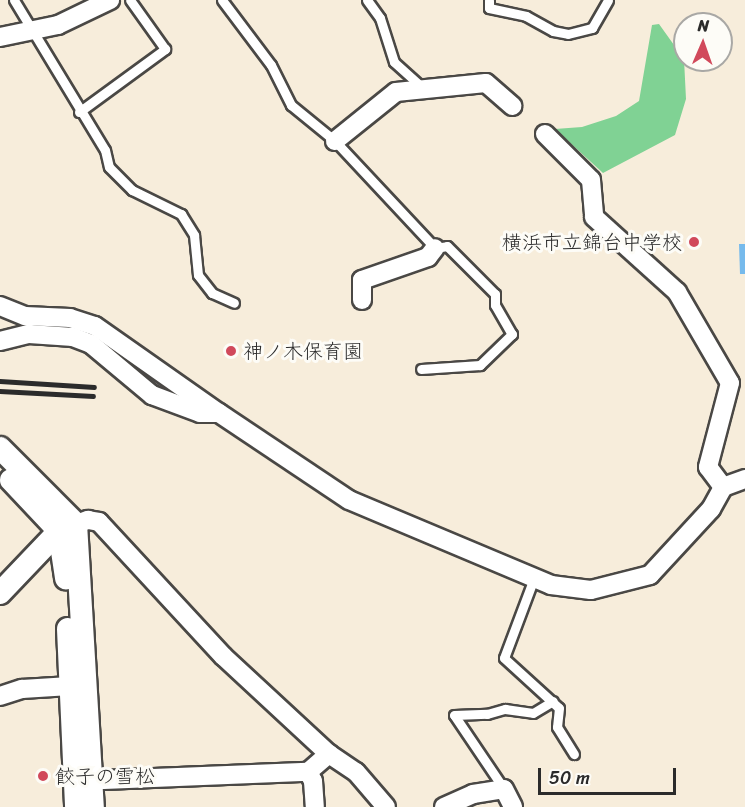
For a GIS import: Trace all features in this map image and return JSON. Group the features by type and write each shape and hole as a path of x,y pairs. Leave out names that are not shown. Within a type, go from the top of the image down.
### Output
{"street":[{"path":"0,37 58,25 110,0"},
{"path":"335,141 396,92 426,90 485,75 512,106"},
{"path":"545,134 591,180 594,217 677,292 730,383 708,467 723,487"},
{"path":"362,300 362,280 428,257 435,248"},
{"path":"0,306 25,316 70,318 95,326 349,500 551,585 591,590 650,575 711,509 723,487 745,479"},
{"path":"0,341 29,334 73,337 91,344 152,395 200,413 219,413"},
{"path":"0,448 67,527 83,781 76,807"},
{"path":"0,469 67,527"},
{"path":"0,594 67,527 99,522 223,656 329,754 356,772 386,807"},
{"path":"67,527 66,570 70,686 83,781 93,807"},
{"path":"0,696 15,690 70,686"},
{"path":"83,781 308,772 329,754"},
{"path":"308,772 314,781 315,807"},
{"path":"444,807 473,794 504,789 513,807"}],"lane":[{"path":"14,0 79,112 105,150 109,167 132,189 181,214 194,235 198,275 212,293 234,303"},
{"path":"79,112 165,49 130,0"},
{"path":"222,0 271,66 291,105 335,141 435,248 447,246 490,287 495,305 512,334 480,365 422,369"},
{"path":"367,0 380,18 394,62 426,90"},
{"path":"489,0 489,8 526,16 553,32 568,34 592,28 608,0"},
{"path":"534,578 504,658 559,708 557,727 574,754"},
{"path":"504,789 454,715 487,714 505,708 533,713 553,701"}],"green space":[{"path":"659,24 673,44 673,72 685,72 686,99 675,135 603,173 555,129 582,127 616,116 639,101 652,25"}],"water":[{"path":"739,244 745,244 745,274 740,274"}],"railway":[{"path":"0,381 94,387"},
{"path":"0,391 93,396"}],"place":[{"name":"横浜市立錦台中学校","path":"694,242"},
{"name":"神ノ木保育園","path":"231,351"},
{"name":"餃子の雪松","path":"43,776"}]}
